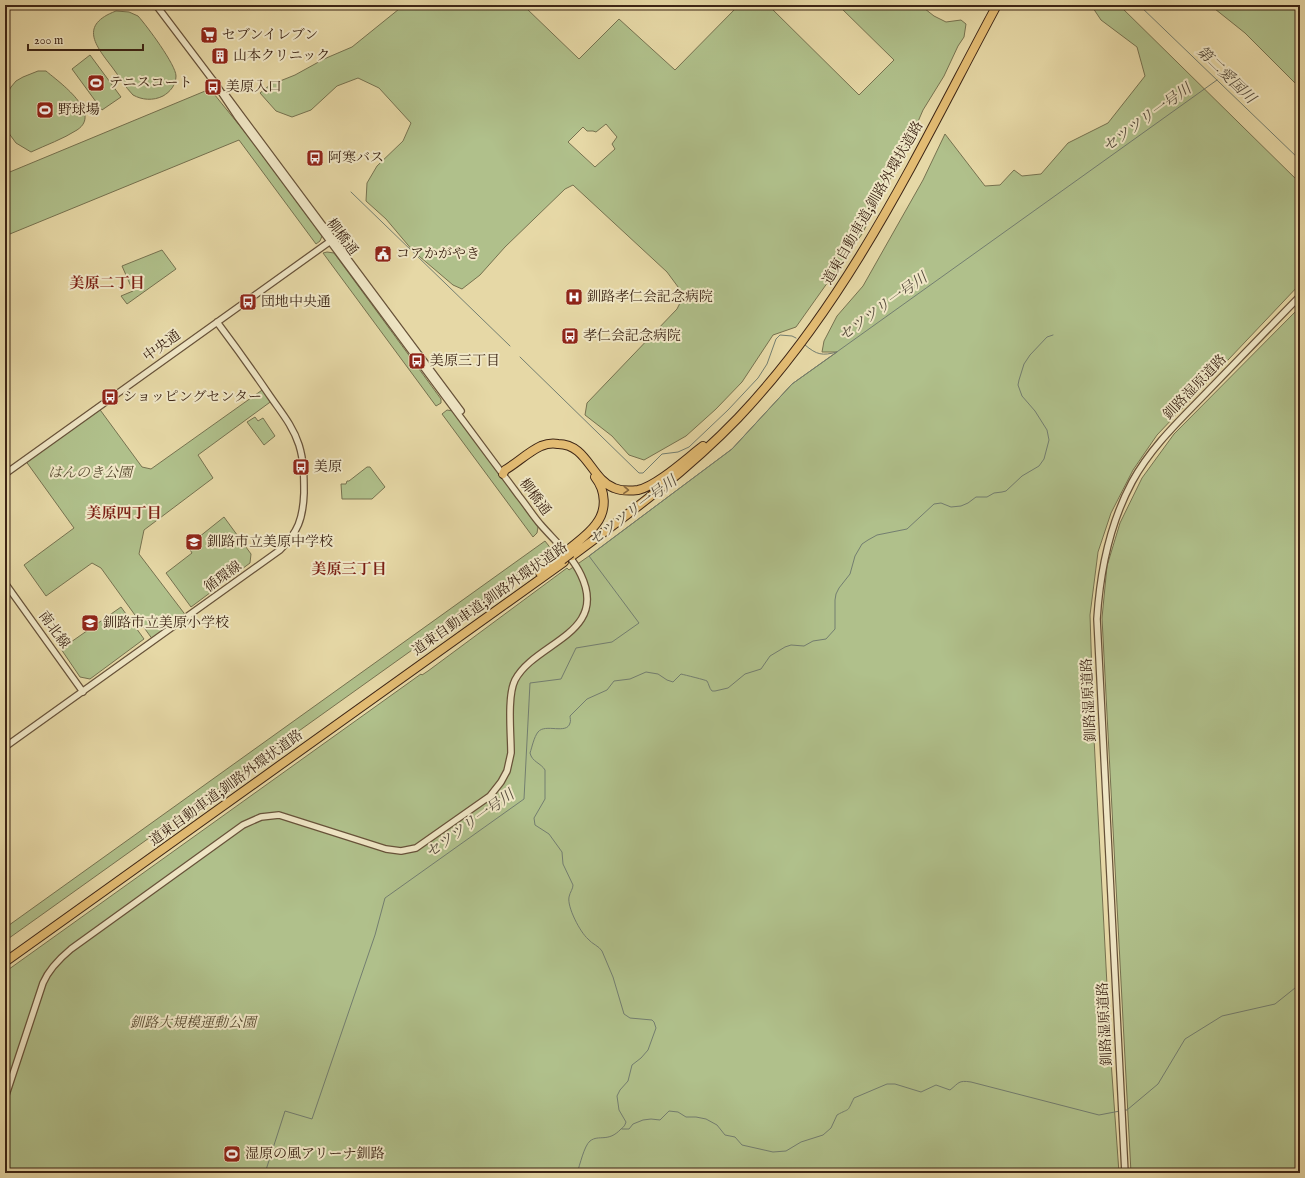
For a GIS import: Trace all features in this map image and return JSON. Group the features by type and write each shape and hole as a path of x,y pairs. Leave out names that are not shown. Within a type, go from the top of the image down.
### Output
{"highway":[{"name":"道東自動車道;釧路外環状道路","path":"571,553 657,486 703,446 734,415 775,369 809,326 837,286 880,214 992,5"},
{"name":"道東自動車道;釧路外環状道路","path":"5,958 660,489 706,449 742,414 792,356 836,294 862,253 997,5"},
{"path":"505,473 540,447 562,444 571,447 584,456 601,478 613,488 639,490 658,480 703,446"},
{"path":"505,473 535,454 549,448 565,449 581,459 601,486 603,492 603,509 596,525 571,553"},
{"name":"道東自動車道;釧路外環状道路","path":"5,962 562,559"},
{"path":"5,966 26,947"}],"street":[{"name":"柳橋通","path":"5,1096 43,983 47,974 57,961 70,949 243,825 261,817 280,815 386,850 401,852 416,848 424,843 490,796 503,778 510,761 511,694 514,681 526,665 573,630 582,617 585,608 586,591 581,575 576,567 548,532 544,524 332,240 232,102 213,80 156,5"},
{"name":"中央通","path":"5,474 332,240"},
{"name":"釧路湿原道路","path":"1125,1173 1097,619 1103,558 1122,502 1132,482 1149,456 1178,422 1300,296"},
{"name":"循環線","path":"5,747 280,550 290,540 302,518 304,487 302,454 293,429 217,322"},
{"name":"南北線","path":"5,583 83,692"}],"green space":[{"path":"404,5 529,5 526,8 579,59 619,19 675,70 736,8 734,5 768,5 859,95 894,60 838,5 920,5 934,16 946,22 961,20 966,24 964,37 958,46 944,76 923,110 907,147 862,234 796,327 773,335 742,382 716,409 686,436 644,460 629,455 612,436 585,415 587,403 677,309 684,295 667,272 573,185 565,189 505,247 480,275 462,289 453,285 413,251 386,219 366,201 367,183 377,166 403,141 411,123 379,88 358,78 337,86 311,110 292,117 276,111 260,93 270,85 295,75 324,59 352,47","holes":["606,124 617,137 612,144 615,149 595,167 568,142 583,127 587,131 596,132"]},
{"name":"釧路大規模運動公園","path":"1091,5 1119,5 1300,183 1300,284 1157,435 1133,470 1111,513 1098,552 1090,615 1094,738 1111,1061 1119,1173 5,1173 5,972 421,674 422,675 428,671 567,568 569,570 589,556 732,449 792,384 837,352 822,352 824,341 837,316 863,286 923,180 945,134 985,186 1000,185 1014,170 1022,176 1041,174 1068,143 1108,123 1145,76 1137,47 1101,20"},
{"path":"1210,5 1300,5 1300,88 1245,33"},
{"path":"116,11 129,12 138,16 154,36 171,63 175,71 175,82 170,90 163,96 155,99 148,99 133,95 100,51 94,36 94,29 97,23"},
{"name":"テニスコート","path":"90,55 121,97 102,110 72,69"},
{"name":"野球場","path":"38,71 46,71 60,82 76,98 85,115 84,123 77,130 31,152 16,143 5,128 5,98 16,81"},
{"path":"210,89 248,136 322,236 320,241 316,244 239,140 5,236 5,174"},
{"path":"162,250 176,269 127,304 121,296 133,291 122,266"},
{"path":"323,253 334,253 441,399 441,403 436,406"},
{"path":"1300,307 1300,1173 1131,1173 1102,618 1107,566 1120,523 1142,478 1174,434"},
{"name":"はんのき公園","path":"265,388 273,400 198,455 213,478 144,530 139,554 187,617 153,640 101,568 92,563 46,596 24,565 74,528 25,460 98,407 142,467 151,469"},
{"path":"447,410 453,411 538,527 537,533 533,537 442,414"},
{"path":"255,417 258,421 263,418 275,436 264,445 247,422"},
{"path":"367,467 370,467 385,487 372,499 342,499 341,484 346,484 347,481"},
{"path":"224,517 251,554 250,563 191,607 166,573 192,553 189,545"},
{"path":"545,541 552,550 5,941 5,928"},
{"path":"121,607 144,639 90,679 80,677 61,649"}],"waterway":[{"name":"セツツリ一号川","path":"1139,5 1300,160"},
{"name":"セツツリ一号川","path":"265,1173 285,1111 312,1119 375,935 385,898 524,799 530,683 561,679 576,648 612,642 639,623 589,556 732,449 792,384 1217,80"},
{"path":"351,192 510,346"},
{"path":"520,357 639,473 643,473 662,454 678,452 689,447 728,410 758,378 767,364 776,339 780,335 792,336 796,338"},
{"path":"577,1173 588,1143 593,1139 612,1136 625,1125 626,1122 619,1110 617,1096 628,1081 632,1065 648,1050 656,1028 652,1020 630,1018 624,1014 613,977 602,951 585,936 572,913 569,897 573,885 563,864 562,852 549,834 535,825 534,818 545,799 545,770 531,756 530,753 534,739 538,732 546,728 560,729 568,726 570,716 587,699 607,690 614,681 630,679 646,672 658,674 673,682 681,674 707,681 711,690 715,691 728,688 745,674 761,669 770,656 785,647 791,645 804,646 813,641 826,639 835,629 836,594 850,574 855,556 862,544 877,535 907,529 934,504 941,503 951,507 961,506 976,497 987,497 994,493 1006,491 1022,476 1039,466 1044,459 1049,440 1047,430 1035,411 1022,396 1018,385 1024,364 1030,355 1047,337 1053,335"},
{"path":"805,345 816,353 820,354 837,352"},
{"path":"1125,1110 1127,1110 1158,1084 1185,1039 1222,1016 1275,1004 1300,984"},
{"path":"622,1129 629,1129 633,1124 643,1120 660,1120 669,1111 678,1112 686,1117 706,1119 717,1125 725,1135 735,1137 742,1145 773,1152 786,1151 801,1142 823,1135 831,1128 837,1115 849,1108 854,1098 887,1084 895,1084 921,1092 936,1085 950,1090 964,1081 1099,1115 1120,1111"}],"place":[{"name":"セブンイレブン","path":"209,35"},
{"name":"山本クリニック","path":"220,56"},
{"name":"テニスコート","path":"96,83"},
{"name":"美原入口","path":"213,87"},
{"name":"野球場","path":"45,110"},
{"name":"阿寒バス","path":"315,158"},
{"name":"コアかがやき","path":"383,254"},
{"name":"釧路孝仁会記念病院","path":"574,297"},
{"name":"団地中央通","path":"248,302"},
{"name":"孝仁会記念病院","path":"570,336"},
{"name":"美原三丁目","path":"417,361"},
{"name":"ショッピングセンター","path":"110,397"},
{"name":"美原","path":"301,467"},
{"name":"釧路市立美原中学校","path":"194,542"},
{"name":"釧路市立美原小学校","path":"90,623"},
{"name":"湿原の風アリーナ釧路","path":"232,1154"}],"district":[{"name":"美原二丁目","path":"107,283"},
{"name":"美原四丁目","path":"124,513"},
{"name":"美原三丁目","path":"349,569"}],"water label":[{"name":"第二愛国川","path":"1226,75"}]}
